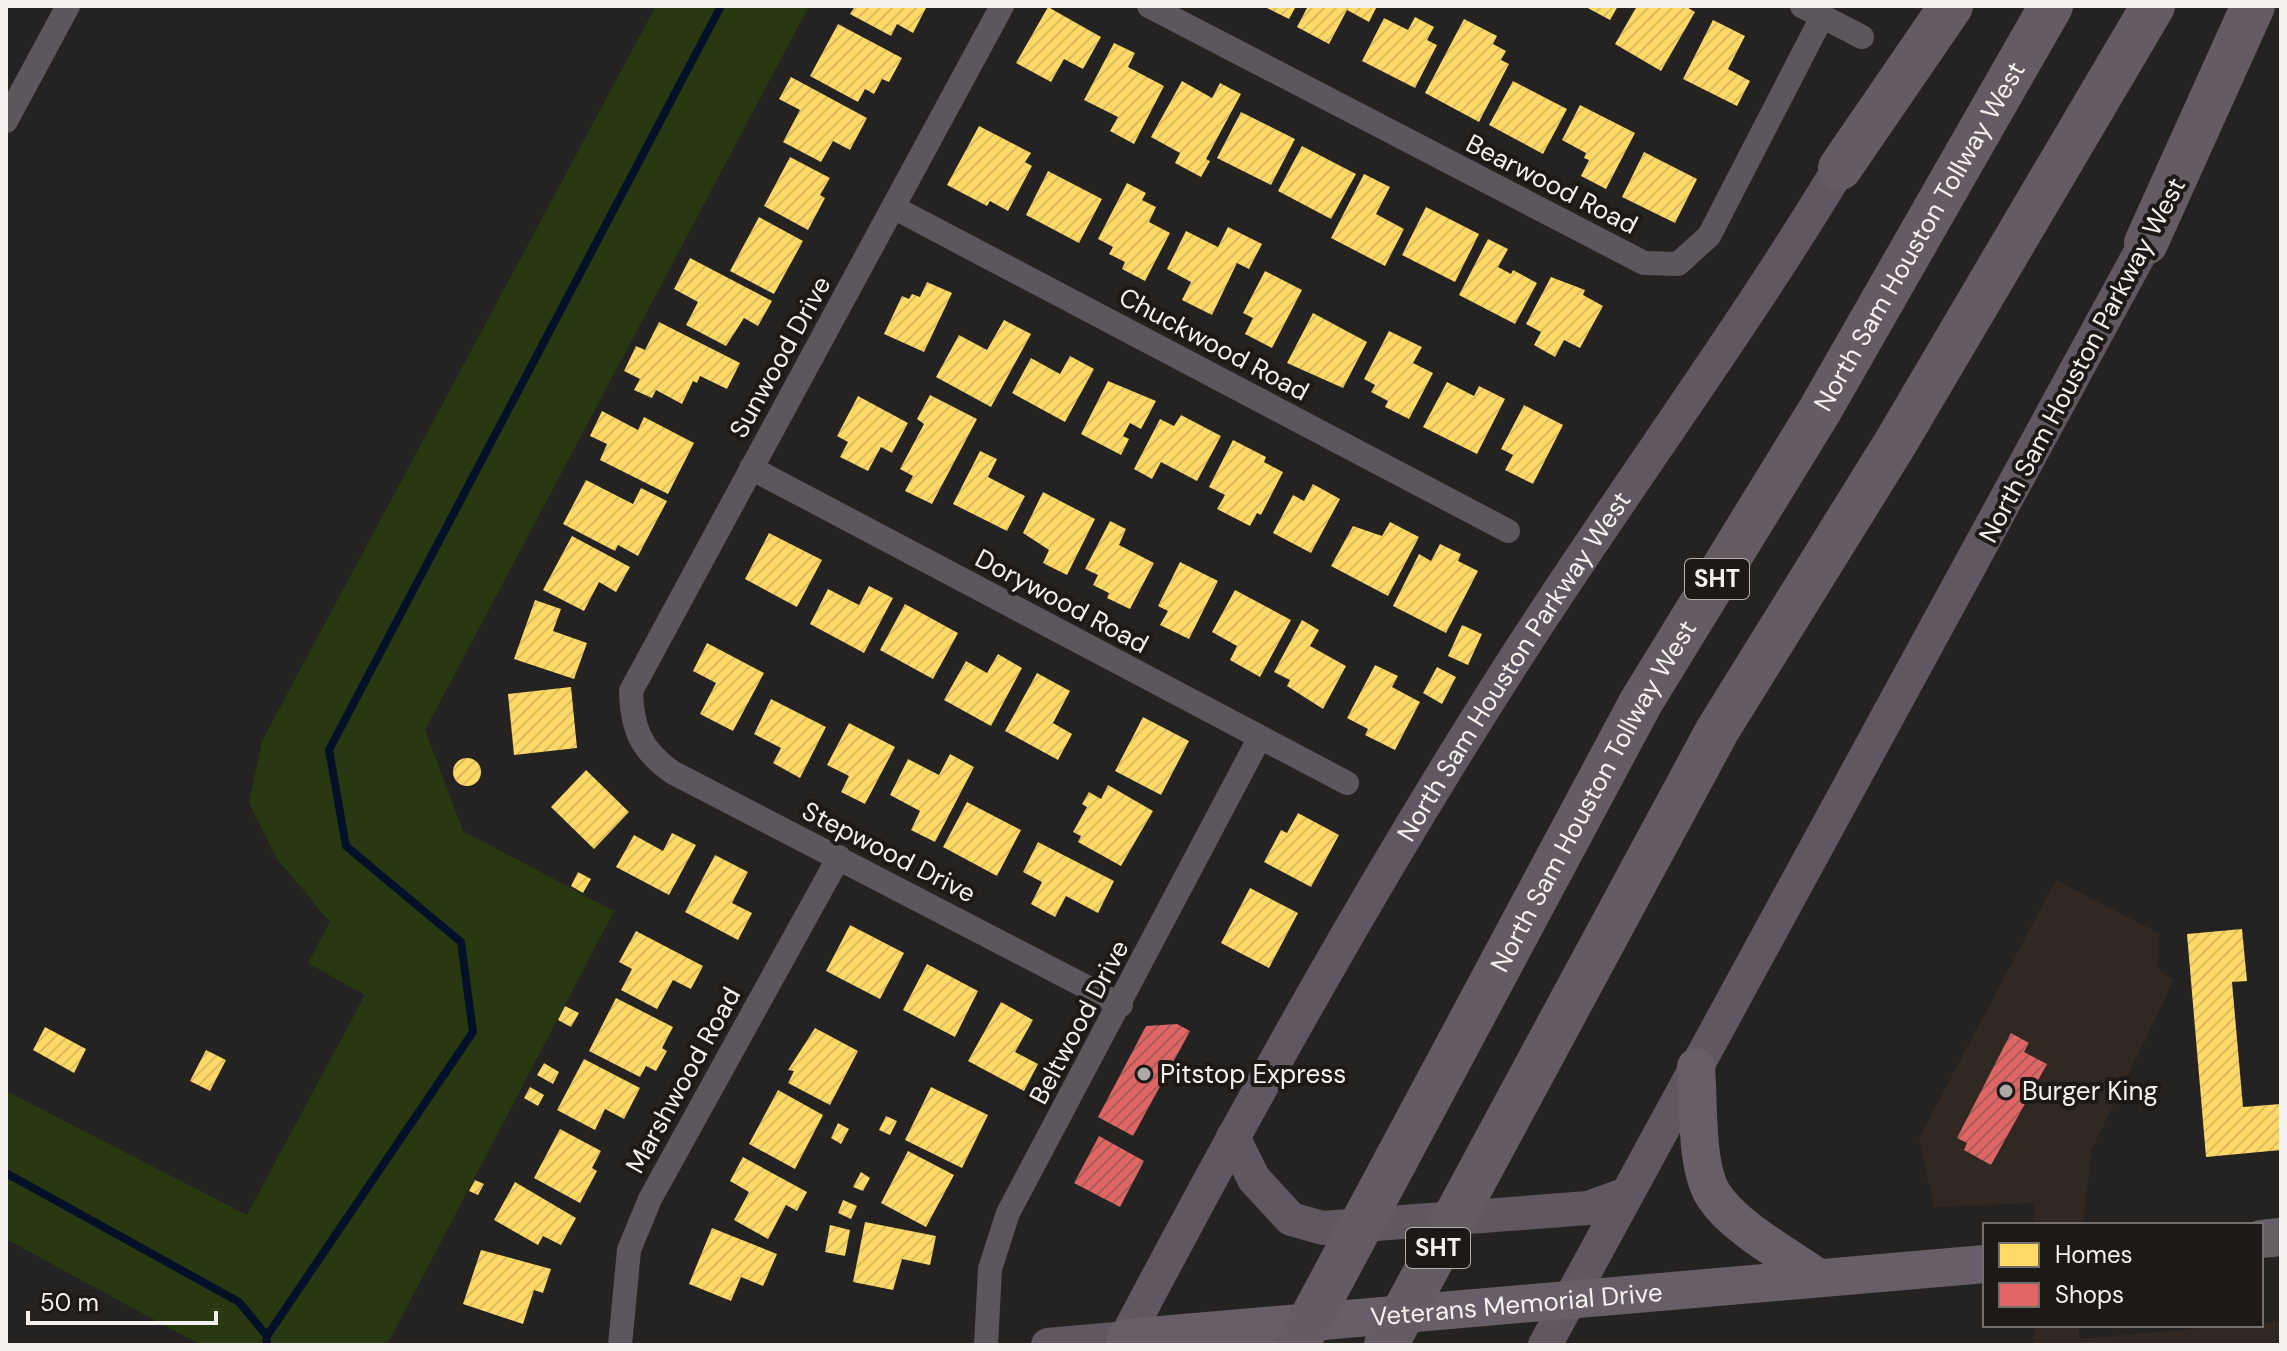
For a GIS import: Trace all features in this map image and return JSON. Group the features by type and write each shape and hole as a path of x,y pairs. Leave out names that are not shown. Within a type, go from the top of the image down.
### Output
{"highway":[{"path":"1840,168 1951,6"},
{"name":"North Sam Houston Tollway West","path":"1297,1345 1641,702 1820,410 2051,6"},
{"path":"2146,243 2253,6"},
{"name":"SHT","path":"1386,1345 1717,731 1904,429 2153,9"}],"main road":[{"name":"North Sam Houston Parkway West","path":"1124,1342 1233,1137 1405,833 1523,646 1840,168 1937,6"},
{"name":"North Sam Houston Parkway West","path":"1545,1345 2272,6"},
{"path":"1696,1067 1704,1166 1714,1196 1750,1230 1817,1277"},
{"path":"1233,1137 1254,1179 1291,1219 1323,1228 1588,1208 1627,1194"},
{"name":"Veterans Memorial Drive","path":"1048,1345 1124,1342 1570,1298 1983,1264"}],"street":[{"path":"6,121 68,6"},
{"name":"Sunwood Drive","path":"639,740 631,719 631,691 1002,6"},
{"name":"Bearwood Road","path":"1149,6 1644,263 1678,264 1709,236 1812,11"},
{"path":"1812,11 1862,37"},
{"name":"Chuckwood Road","path":"893,207 1508,531"},
{"name":"Dorywood Road","path":"751,468 1347,783"},
{"name":"Beltwood Drive","path":"986,1345 990,1269 1008,1213 1121,1005 1260,737"},
{"name":"Stepwood Drive","path":"639,740 653,758 672,772 1121,1005"},
{"name":"Marshwood Road","path":"620,1345 629,1250 650,1199 839,857"}],"shaded area":[{"path":"2056,880 2159,933 2158,969 2174,980 2091,1151 2083,1223 2034,1223 2034,1203 1934,1207 1919,1138"},
{"path":"2281,1321 2281,1345 2034,1345 2034,1327 2079,1327 2079,1339 2214,1327 2263,1327 2263,1323"}],"green space":[{"path":"656,6 809,6 425,730 463,831 614,911 388,1343 201,1345 6,1239 6,1091 247,1215 365,995 308,963 330,922 276,857 249,803 262,741"}],"building: Homes":[{"path":"855,6 926,8 913,33 897,24 891,36 850,14"},
{"path":"1263,6 1296,6 1289,19"},
{"path":"1308,6 1377,6 1369,22 1347,10 1329,44 1297,27"},
{"path":"1584,6 1618,6 1610,20"},
{"path":"1637,6 1685,6 1695,12 1661,71 1615,44"},
{"path":"1048,7 1101,37 1083,69 1064,59 1051,82 1016,63"},
{"path":"1415,17 1434,27 1427,40 1437,45 1415,88 1362,61 1384,18 1408,30"},
{"path":"1464,19 1497,36 1493,44 1506,51 1501,60 1509,64 1479,122 1425,93"},
{"path":"1713,20 1745,36 1728,69 1750,81 1737,106 1683,79"},
{"path":"838,24 902,58 889,82 882,79 874,94 865,89 858,102 810,76"},
{"path":"1114,43 1135,53 1128,67 1164,86 1134,144 1110,131 1118,117 1084,100"},
{"path":"791,77 867,118 850,150 833,141 821,162 783,142 800,110 779,99"},
{"path":"1182,81 1212,98 1220,83 1241,94 1206,159 1210,161 1201,177 1175,163 1180,153 1151,137"},
{"path":"1513,81 1567,109 1543,154 1489,125"},
{"path":"1580,105 1635,133 1606,189 1581,176 1589,160 1584,158 1586,153 1562,140"},
{"path":"1241,112 1295,139 1271,185 1217,158"},
{"path":"979,126 1031,153 1025,162 1032,166 1008,211 990,201 987,206 947,185"},
{"path":"1302,146 1356,174 1331,219 1278,191"},
{"path":"1644,152 1697,179 1675,223 1622,197"},
{"path":"790,157 830,178 820,195 825,198 808,230 764,206"},
{"path":"1048,171 1102,199 1079,243 1026,215"},
{"path":"1364,174 1390,187 1376,214 1404,229 1385,266 1331,238"},
{"path":"1127,183 1146,193 1142,200 1156,207 1149,222 1170,233 1145,281 1122,269 1125,262 1109,254 1113,247 1098,239"},
{"path":"1426,207 1479,234 1455,282 1402,255"},
{"path":"759,217 803,241 774,294 730,271"},
{"path":"1228,227 1262,244 1249,269 1237,263 1212,315 1182,300 1191,282 1167,269 1186,231 1218,247"},
{"path":"1488,239 1508,249 1498,267 1511,274 1513,270 1537,283 1515,324 1459,295"},
{"path":"690,258 772,301 758,326 744,318 726,346 686,325 698,302 674,289"},
{"path":"1265,271 1302,290 1272,348 1245,334 1253,318 1243,313"},
{"path":"1551,277 1585,290 1583,295 1603,306 1580,348 1564,340 1555,357 1534,345 1541,332 1526,324"},
{"path":"927,282 952,293 924,352 884,334 902,296 909,299 912,294 920,297"},
{"path":"1313,313 1367,342 1343,388 1287,363"},
{"path":"1004,320 1031,334 991,407 936,377 959,335 987,350"},
{"path":"659,322 740,363 727,389 700,376 697,383 693,381 682,404 656,390 652,398 634,390 640,379 624,371 636,346 645,350"},
{"path":"1389,331 1422,347 1413,363 1433,373 1409,419 1385,407 1388,401 1371,392 1375,385 1364,379"},
{"path":"1070,356 1094,369 1065,422 1012,393 1031,358 1060,374"},
{"path":"1108,381 1156,401 1141,429 1130,423 1123,436 1129,439 1121,455 1081,434"},
{"path":"1447,382 1474,396 1479,386 1505,399 1477,454 1423,427"},
{"path":"930,395 977,419 932,504 905,491 913,476 900,469 924,424 917,419"},
{"path":"858,396 908,423 892,453 881,447 868,471 840,457 848,442 837,436"},
{"path":"1524,405 1563,425 1533,484 1505,470 1513,455 1501,449"},
{"path":"602,411 638,430 644,417 694,443 668,494 600,460 607,444 590,436"},
{"path":"1181,415 1221,436 1197,481 1161,462 1152,479 1134,469 1160,419 1174,426"},
{"path":"1233,440 1266,457 1264,462 1283,472 1261,515 1257,513 1250,526 1217,509 1225,495 1209,487"},
{"path":"980,451 997,459 988,477 1025,496 1007,531 953,504"},
{"path":"586,480 633,504 641,488 667,501 638,556 618,545 615,551 563,524"},
{"path":"1313,484 1340,499 1311,553 1273,533 1293,495 1304,501"},
{"path":"1043,492 1095,519 1067,575 1043,563 1049,550 1023,533"},
{"path":"1110,521 1126,529 1119,545 1154,563 1130,609 1107,598 1109,593 1093,585 1098,575 1085,569"},
{"path":"1390,522 1419,537 1388,596 1331,566 1353,526 1382,536"},
{"path":"769,533 822,560 797,607 745,579"},
{"path":"572,536 630,567 616,592 599,582 584,611 543,590"},
{"path":"1440,544 1461,554 1458,561 1478,571 1446,633 1393,606 1419,554 1431,561"},
{"path":"1180,562 1218,581 1189,639 1160,625 1168,611 1158,606"},
{"path":"869,586 893,598 864,653 810,624 828,589 859,605"},
{"path":"1235,590 1291,620 1260,677 1230,660 1237,646 1212,632"},
{"path":"535,600 561,609 553,631 587,643 574,679 514,659"},
{"path":"905,604 958,633 933,679 880,650"},
{"path":"1302,620 1319,630 1310,646 1346,666 1323,709 1287,686 1290,680 1274,672"},
{"path":"1462,625 1482,634 1468,665 1448,656"},
{"path":"707,643 764,673 733,731 700,714 716,683 693,671"},
{"path":"998,654 1022,668 991,726 944,700 966,661 987,673"},
{"path":"1375,665 1398,676 1392,687 1420,702 1395,750 1365,735 1368,729 1347,718"},
{"path":"1437,667 1456,677 1442,704 1423,693"},
{"path":"1037,673 1070,691 1053,723 1072,734 1058,760 1005,731"},
{"path":"571,687 577,748 514,755 508,694"},
{"path":"771,699 826,727 800,778 773,763 781,748 754,734"},
{"path":"1143,717 1189,741 1161,795 1115,771"},
{"path":"849,723 895,747 865,804 841,792 849,776 827,765"},
{"path":"950,754 974,767 935,842 911,830 920,811 890,795 908,759 939,775"},
{"path":"467,758 477,762 481,772 477,782 467,786 457,782 453,772 457,762"},
{"path":"586,770 629,812 594,849 551,807"},
{"path":"1108,785 1153,811 1121,866 1078,842 1081,836 1073,832 1087,807 1082,804 1089,792 1101,799"},
{"path":"967,802 1021,830 997,876 943,847"},
{"path":"1298,813 1339,835 1311,887 1264,862 1281,830 1287,833"},
{"path":"672,833 696,845 669,895 616,867 634,835 663,851"},
{"path":"1038,842 1114,881 1098,913 1066,896 1055,917 1031,904 1042,882 1023,872"},
{"path":"715,855 748,872 732,903 752,913 738,940 685,912"},
{"path":"578,872 591,879 583,893 571,886"},
{"path":"1250,888 1298,913 1269,968 1221,943"},
{"path":"850,925 904,953 880,999 826,971"},
{"path":"2242,929 2247,981 2232,982 2243,1107 2281,1104 2281,1150 2206,1157 2187,934"},
{"path":"636,931 703,966 691,989 673,980 657,1009 621,990 632,969 619,962"},
{"path":"927,964 978,991 955,1037 903,1010"},
{"path":"616,998 673,1027 662,1048 667,1051 656,1071 646,1066 640,1077 589,1051"},
{"path":"1001,1002 1033,1020 1015,1052 1038,1064 1024,1091 968,1061"},
{"path":"565,1006 579,1013 571,1027 558,1020"},
{"path":"45,1027 86,1049 74,1073 33,1050"},
{"path":"815,1028 858,1051 830,1105 788,1083 794,1071 788,1070"},
{"path":"206,1050 226,1060 210,1091 190,1081"},
{"path":"584,1059 640,1088 624,1119 605,1109 595,1130 557,1110"},
{"path":"544,1063 559,1072 553,1084 537,1075"},
{"path":"530,1087 544,1095 538,1106 524,1098"},
{"path":"931,1087 988,1115 962,1168 905,1140"},
{"path":"778,1090 823,1115 795,1169 749,1144"},
{"path":"886,1116 897,1121 890,1135 879,1130"},
{"path":"838,1123 849,1129 841,1144 831,1138"},
{"path":"560,1129 601,1151 592,1168 597,1171 580,1203 534,1178"},
{"path":"908,1151 954,1175 926,1227 881,1203"},
{"path":"743,1157 807,1192 797,1211 786,1205 768,1239 734,1220 749,1192 730,1181"},
{"path":"861,1172 870,1178 863,1191 853,1187"},
{"path":"475,1180 484,1184 478,1195 469,1191"},
{"path":"515,1182 576,1218 561,1245 543,1236 538,1245 494,1220"},
{"path":"843,1200 857,1206 851,1219 838,1213"},
{"path":"865,1222 936,1236 930,1265 902,1259 893,1290 853,1282"},
{"path":"830,1225 850,1230 845,1256 825,1252"},
{"path":"712,1228 777,1254 763,1286 741,1277 731,1301 689,1284"},
{"path":"481,1250 551,1269 543,1293 534,1290 523,1324 463,1304"}],"building: Shops":[{"name":"Pitstop Express","path":"1177,1024 1190,1031 1133,1136 1098,1117 1146,1026"},
{"name":"Burger King","path":"2011,1033 2029,1043 2024,1052 2047,1064 1991,1165 1964,1150 1967,1143 1957,1138"},
{"name":"Pitstop Express","path":"1099,1136 1144,1161 1120,1207 1074,1183"}],"waterway":[{"path":"266,1345 267,1336 473,1032 461,942 346,846 329,750 721,6"},
{"path":"6,1173 239,1302 267,1336"}],"place":[{"name":"Pitstop Express","path":"1144,1074"},
{"name":"Burger King","path":"2006,1091"}]}
